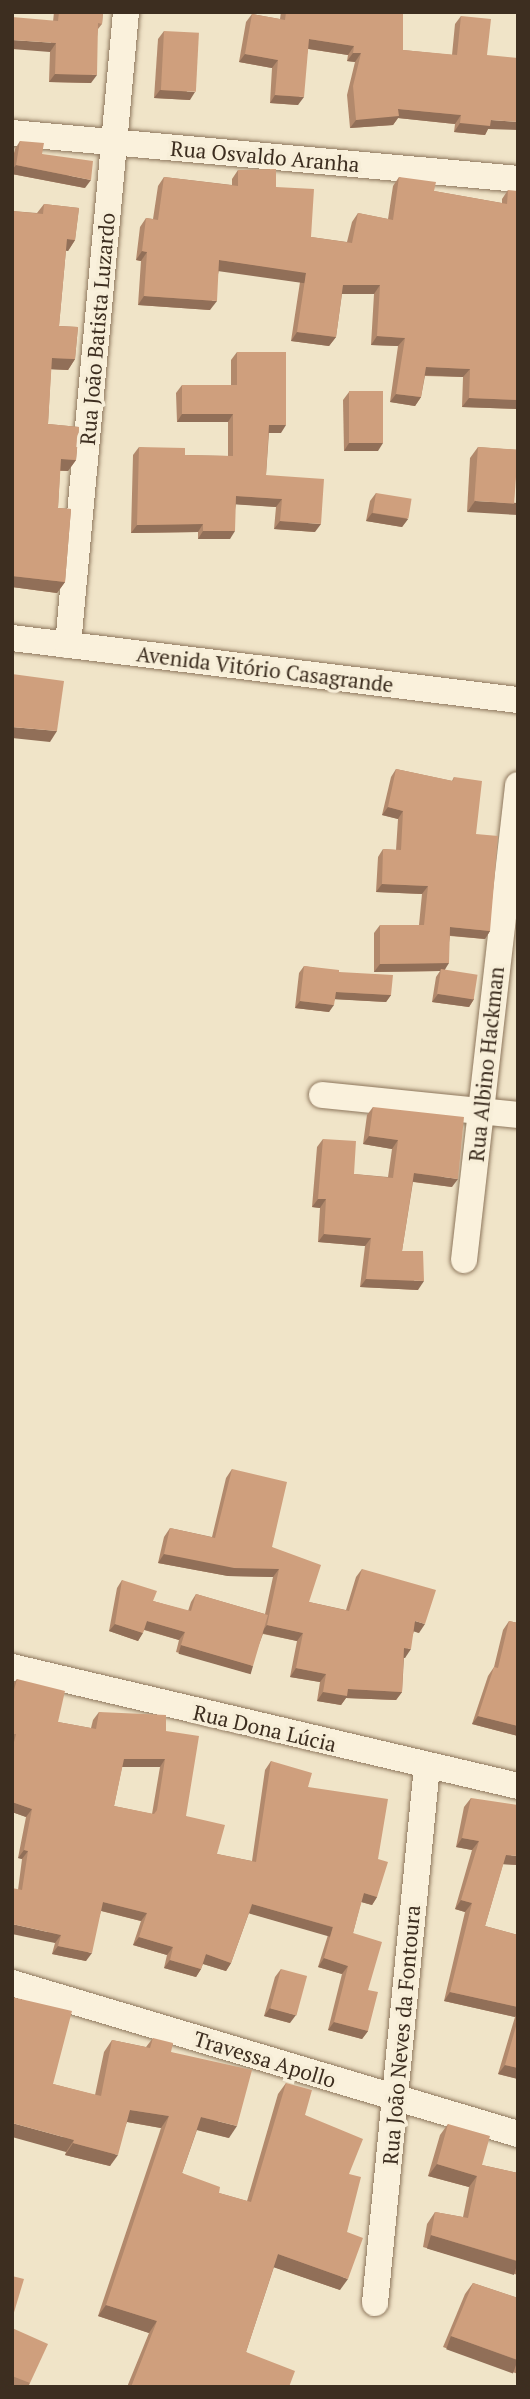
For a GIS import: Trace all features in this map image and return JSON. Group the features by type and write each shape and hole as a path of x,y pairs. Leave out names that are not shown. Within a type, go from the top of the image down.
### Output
{"street":[{"name":"Rua João Batista Luzardo","path":"68,645 126,12"},
{"name":"Rua Osvaldo Aranha","path":"12,133 518,179"},
{"name":"Avenida Vitório Casagrande","path":"12,638 518,700"},
{"name":"Rua Albino Hackman","path":"464,1260 518,785"},
{"path":"322,1095 518,1115"},
{"name":"Rua Dona Lúcia","path":"12,1667 518,1786"},
{"name":"Rua João Neves da Fontoura","path":"375,2303 427,1766"},
{"name":"Travessa Apollo","path":"12,1983 518,2134"}],"building":[{"path":"59,12 103,12 102,24 98,23 97,75 55,74 56,43 12,40 12,17 58,21"},
{"path":"286,12 403,12 403,50 457,55 461,16 491,19 487,55 518,58 518,122 491,120 490,126 460,123 461,115 398,109 399,116 356,120 353,86 361,53 353,53 354,46 309,39 304,97 275,95 278,60 245,54 252,14 285,20"},
{"path":"164,31 199,33 196,92 161,90"},
{"path":"20,141 44,143 42,154 93,161 91,180 16,165"},
{"path":"276,169 276,187 314,189 311,237 352,243 358,213 393,220 399,177 436,182 434,191 507,204 508,190 518,191 518,400 469,398 470,369 426,367 421,397 396,394 405,338 377,336 380,285 343,285 336,337 297,332 306,273 219,260 217,301 144,296 147,252 142,251 146,218 158,220 164,177 238,186 238,170"},
{"path":"44,204 79,208 75,240 67,239 59,326 78,327 75,359 52,358 48,424 79,427 76,460 61,459 58,508 71,509 65,582 12,576 12,211 43,214"},
{"path":"237,352 286,352 286,425 269,425 266,475 324,479 321,524 280,521 282,499 236,496 235,531 203,531 203,524 137,525 139,447 185,448 185,455 233,456 233,414 182,414 182,385 237,385"},
{"path":"349,391 383,391 383,443 349,443"},
{"path":"478,447 518,450 514,504 474,501"},
{"path":"376,493 412,499 408,518 373,513"},
{"path":"12,674 64,681 57,731 12,727"},
{"path":"396,769 453,781 454,777 482,781 476,834 498,836 490,931 450,927 449,963 380,964 380,925 424,925 428,886 382,884 383,849 401,850 403,811 388,807"},
{"path":"12,900 13,900 12,943"},
{"path":"304,966 339,972 393,975 391,995 336,992 334,1005 300,1001"},
{"path":"441,969 478,975 474,999 437,994"},
{"path":"373,1107 464,1117 458,1179 414,1173 402,1251 423,1251 424,1281 366,1279 371,1238 324,1234 326,1199 318,1199 323,1139 356,1141 354,1174 393,1178 398,1140 369,1136"},
{"path":"232,1469 287,1482 272,1547 321,1565 309,1602 349,1611 362,1569 436,1590 425,1624 415,1621 411,1649 404,1648 402,1692 348,1689 347,1696 323,1692 326,1674 296,1668 303,1633 267,1625 279,1569 234,1568 164,1554 170,1528 215,1538"},
{"path":"122,1580 157,1591 153,1601 191,1611 196,1594 268,1615 253,1666 181,1645 185,1632 147,1621 143,1633 115,1624"},
{"path":"509,1621 518,1623 518,1726 478,1716 494,1667 498,1668"},
{"path":"17,1679 65,1691 58,1722 96,1729 99,1712 166,1715 166,1731 199,1736 186,1816 225,1825 217,1854 256,1862 271,1761 312,1773 308,1787 388,1799 378,1859 388,1862 377,1897 364,1893 353,1933 382,1942 368,1990 378,1992 368,2031 334,2022 348,1966 324,1958 333,1927 252,1904 231,1963 206,1954 201,1969 170,1960 173,1947 139,1937 147,1913 103,1902 92,1953 58,1946 61,1935 12,1924 12,1888 22,1890 28,1851 24,1850 32,1809 12,1802 12,1750 16,1734 12,1734 12,1697","holes":["124,1759 165,1759 157,1810 154,1814 114,1806"]},
{"path":"471,1798 518,1805 518,1856 506,1855 485,1926 518,1935 518,2007 450,1992 472,1903 461,1900 479,1841 462,1838"},
{"path":"281,1969 307,1976 296,2016 270,2009"},
{"path":"12,1997 72,2011 53,2084 101,2096 112,2040 150,2048 153,2038 173,2043 171,2052 252,2070 237,2126 201,2117 182,2173 220,2187 219,2193 251,2202 286,2083 312,2090 305,2115 363,2139 349,2174 361,2177 347,2232 363,2238 348,2279 278,2254 246,2352 295,2371 289,2387 131,2387 157,2321 106,2305 169,2116 130,2110 118,2155 12,2123"},
{"path":"518,2019 518,2068 505,2065"},
{"path":"448,2124 490,2136 482,2165 518,2173 518,2261 431,2235 435,2212 468,2218 477,2176 437,2164"},
{"path":"12,2276 24,2279 12,2319"},
{"path":"473,2283 518,2298 518,2360 451,2336"},
{"path":"12,2328 48,2344 30,2383 12,2376"}]}
